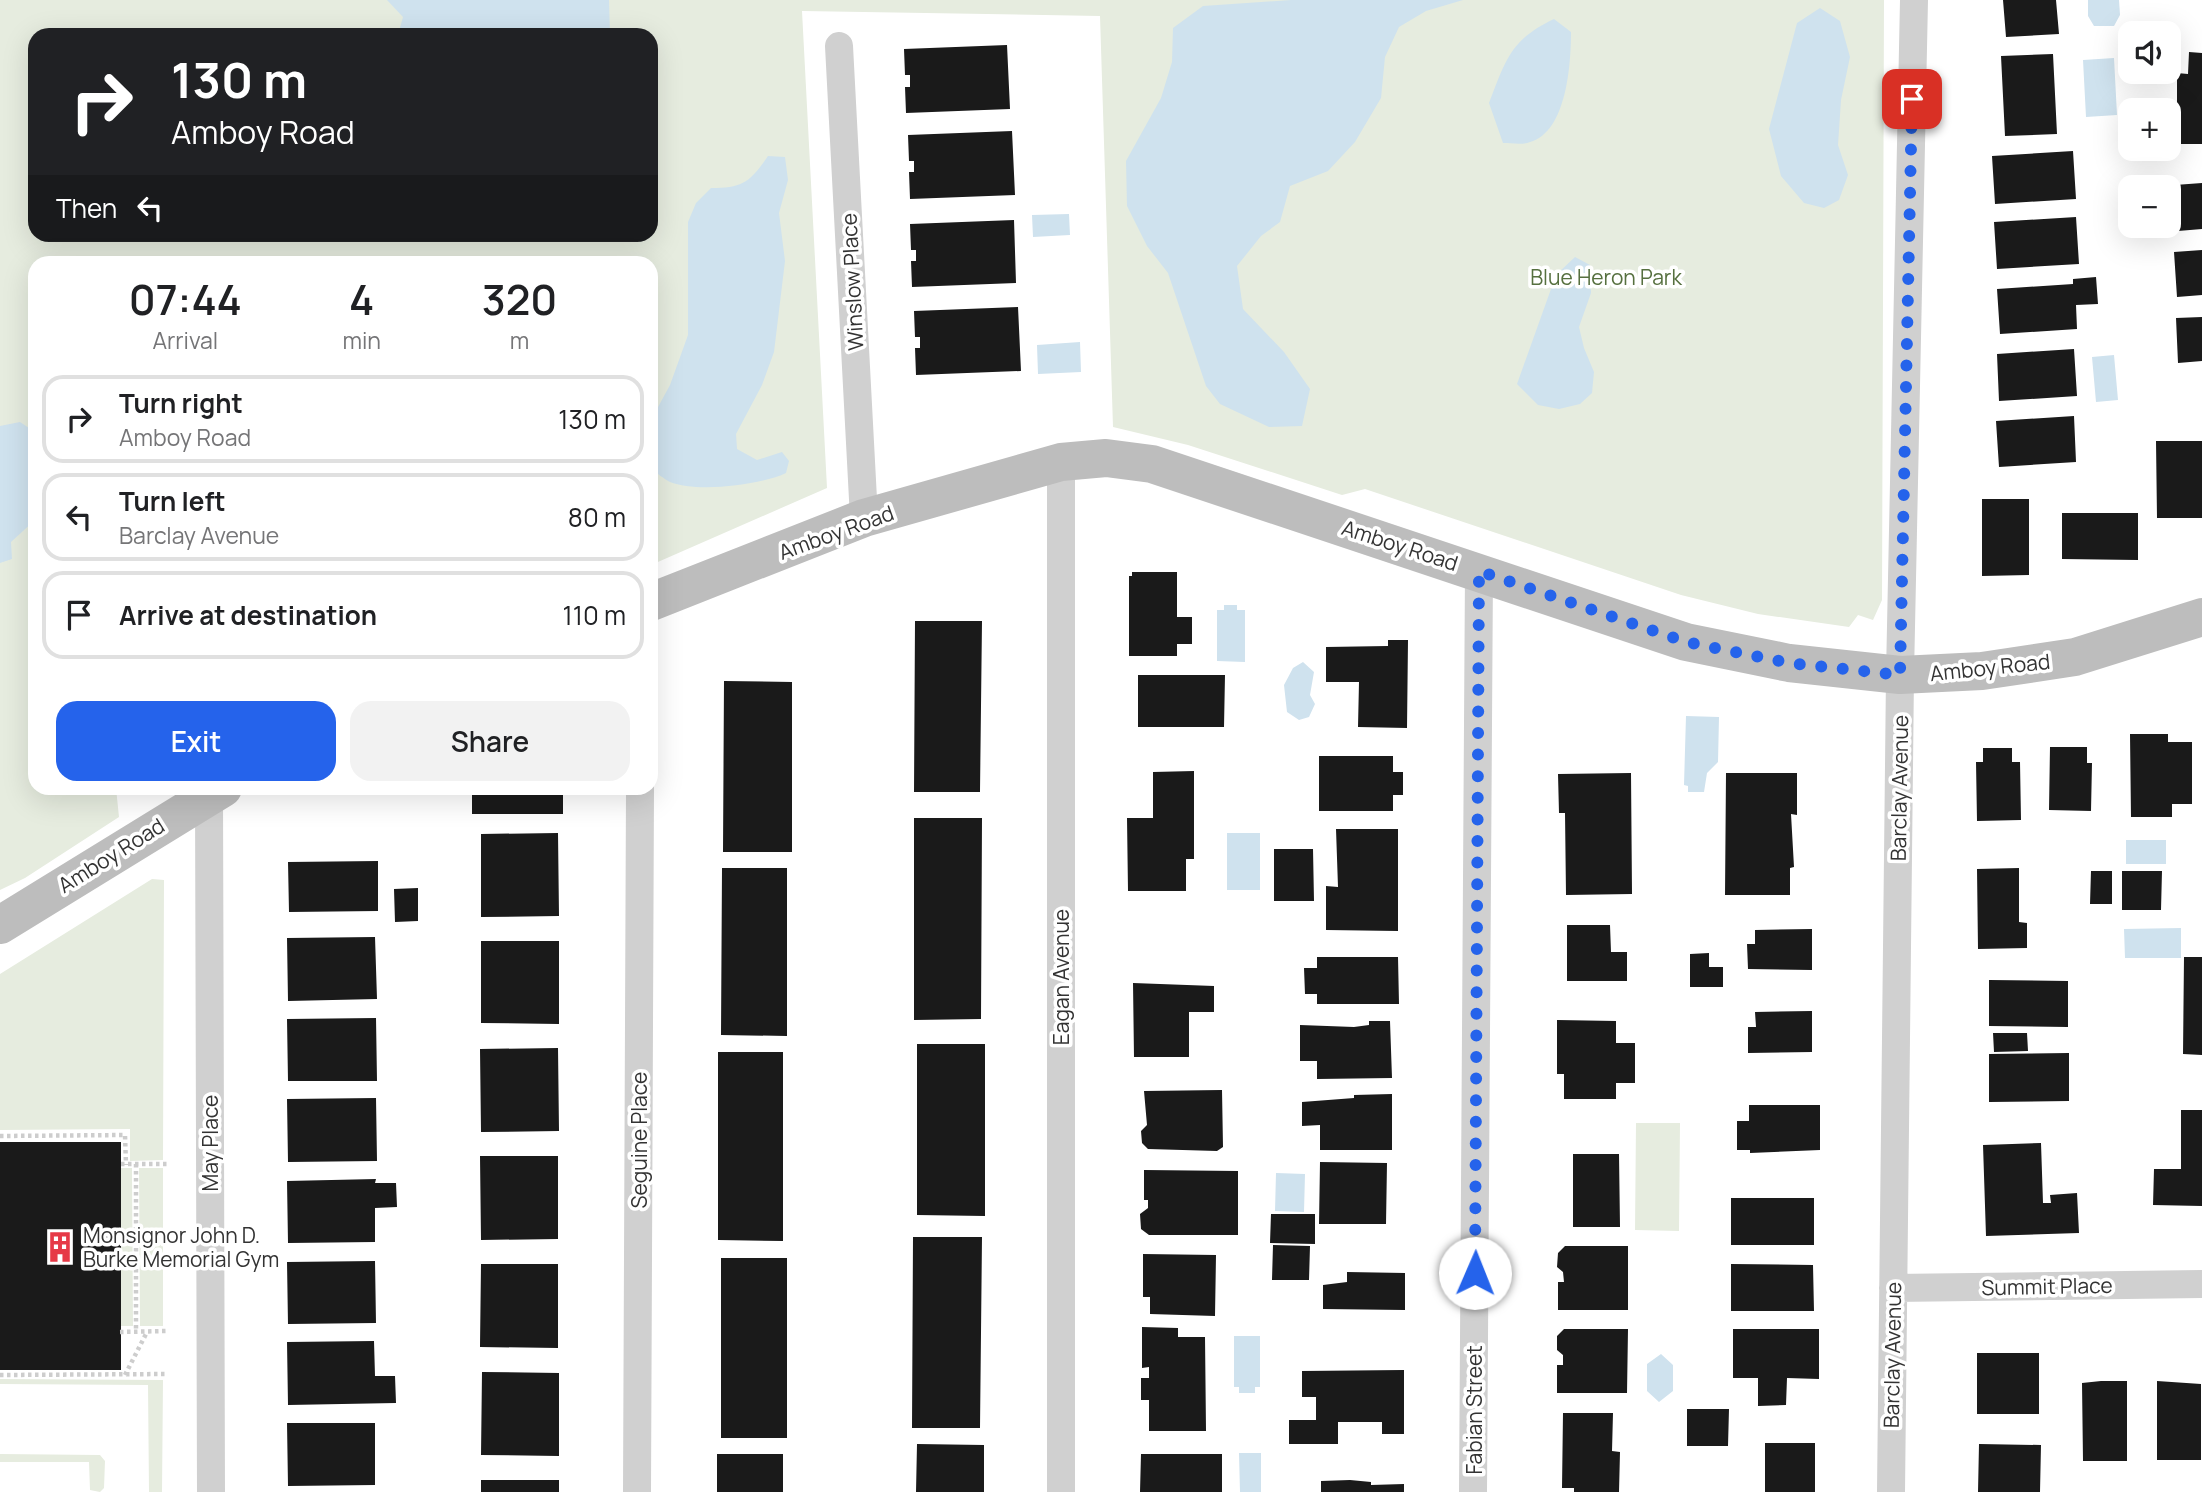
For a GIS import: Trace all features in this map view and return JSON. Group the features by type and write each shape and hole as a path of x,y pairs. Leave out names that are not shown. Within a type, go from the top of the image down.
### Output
{"main road":[{"name":"Amboy Road","path":"658,599 864,518 1061,462 1106,458 1152,464 1686,642 1789,663 1900,675 1982,671 2075,657 2202,617"},
{"name":"Amboy Road","path":"0,925 210,795"}],"street":[{"name":"Barclay Avenue","path":"1891,1492 1900,675 1914,0"},
{"name":"Winslow Place","path":"839,46 864,518"},
{"name":"Eagan Avenue","path":"1061,462 1061,1492"},
{"name":"Fabian Street","path":"1473,1492 1479,571"},
{"name":"May Place","path":"211,1492 216,795"},
{"name":"Seguine Place","path":"637,1492 640,795"},
{"name":"Summit Place","path":"1893,1288 2202,1284"}],"path":[{"path":"0,1136 125,1135 123,1165 168,1164"},
{"path":"136,1164 136,1332"},
{"path":"120,1332 167,1331"},
{"path":"125,1374 148,1332"},
{"path":"0,1375 168,1374"}],"green space":[{"name":"Blue Heron Park","path":"0,0 1884,0 1882,600 1873,620 1858,615 1849,627 1758,614 1681,595 1365,489 1342,495 1188,445 1113,427 1100,16 802,11 827,488 658,562 658,256 28,256 28,795 117,795 119,817 25,878 0,890"},
{"path":"152,879 164,880 163,1160 130,1161 130,1129 0,1130 0,974"},
{"path":"1636,1123 1680,1123 1679,1231 1635,1230"},
{"path":"121,1168 132,1168 133,1326 120,1326"},
{"path":"139,1168 163,1168 163,1326 140,1326"},
{"path":"0,1379 163,1380 162,1492 149,1492 148,1385 0,1384"},
{"path":"0,1454 100,1455 105,1461 104,1488 100,1492 90,1490 89,1462 0,1462"}],"water":[{"path":"387,0 609,0 610,28 400,28 403,17"},
{"path":"1291,0 1463,0 1426,11 1399,27 1385,57 1381,98 1355,142 1328,171 1290,186 1280,222 1261,236 1237,266 1243,309 1284,352 1310,389 1302,426 1269,427 1220,404 1206,386 1168,273 1147,246 1127,206 1126,161 1161,98 1172,62 1173,28 1203,6"},
{"path":"2088,0 2119,0 2120,15 2114,26 2094,26 2088,16"},
{"path":"1820,8 1840,21 1850,57 1841,100 1838,145 1848,175 1839,200 1824,208 1804,203 1781,176 1769,129 1797,23"},
{"path":"1554,19 1571,32 1568,78 1559,111 1542,136 1527,143 1503,143 1489,103 1500,75 1519,43"},
{"path":"2114,58 2117,115 2086,117 2083,60"},
{"path":"768,156 785,157 788,180 779,213 785,261 774,352 762,385 736,434 737,449 757,460 782,452 789,461 786,473 761,481 729,486 696,487 670,482 658,474 658,407 670,385 688,335 688,222 696,203 711,188 738,185 756,172"},
{"path":"1069,214 1070,235 1033,237 1032,215"},
{"path":"1575,257 1590,265 1591,293 1579,327 1594,372 1592,393 1580,404 1559,409 1538,405 1517,384 1556,275"},
{"path":"1080,342 1081,372 1038,374 1037,345"},
{"path":"2114,355 2118,400 2096,402 2092,357"},
{"path":"20,422 28,427 28,526 11,542 12,559 0,563 0,426"},
{"path":"1224,605 1237,605 1237,610 1245,610 1245,662 1217,661 1217,610 1224,610"},
{"path":"1303,662 1314,672 1310,695 1315,704 1309,717 1299,720 1287,712 1284,685 1293,668"},
{"path":"1686,716 1719,717 1718,762 1707,773 1704,792 1688,792 1688,786 1684,785"},
{"path":"1227,833 1260,833 1260,890 1227,890"},
{"path":"2126,840 2166,840 2166,864 2126,864"},
{"path":"2181,928 2181,958 2125,958 2124,929"},
{"path":"1276,1173 1305,1174 1304,1212 1275,1211"},
{"path":"1234,1336 1260,1336 1260,1387 1255,1387 1255,1393 1239,1393 1239,1387 1234,1387"},
{"path":"1661,1354 1673,1365 1673,1391 1659,1402 1647,1391 1647,1364"},
{"path":"1239,1453 1261,1453 1261,1492 1240,1492"}],"building":[{"path":"2003,0 2056,0 2059,34 2006,37"},
{"path":"1007,45 1010,109 906,113 905,87 910,87 910,75 905,75 904,49"},
{"path":"2189,52 2202,53 2202,144 2181,144 2181,98 2177,98 2177,84 2181,84 2181,73 2188,74"},
{"path":"2053,54 2057,134 2005,136 2001,56"},
{"path":"1012,131 1015,195 910,199 909,172 914,172 914,161 909,161 908,135"},
{"path":"2073,151 2076,199 1995,204 1992,156"},
{"path":"2202,183 2202,229 2181,231 2181,185"},
{"path":"2076,217 2079,264 1997,269 1994,222"},
{"path":"1014,220 1016,283 912,287 911,261 916,261 916,250 911,250 910,224"},
{"path":"2202,250 2202,295 2177,297 2174,252"},
{"path":"2096,277 2098,304 2076,305 2077,329 2000,334 1997,289 2073,284 2073,279"},
{"path":"1018,307 1021,371 916,375 915,348 920,348 920,337 915,337 914,311"},
{"path":"2202,317 2202,361 2178,363 2176,318"},
{"path":"2074,349 2077,396 1999,401 1997,354"},
{"path":"2074,416 2076,462 1999,467 1996,421"},
{"path":"2156,441 2202,441 2202,518 2157,518"},
{"path":"1982,499 2029,499 2029,575 1982,576"},
{"path":"2062,513 2138,513 2138,560 2062,559"},
{"path":"1132,572 1177,572 1177,617 1192,617 1192,644 1177,644 1177,656 1129,656 1129,576 1132,576"},
{"path":"915,621 982,621 980,792 914,792"},
{"path":"1388,640 1408,640 1407,728 1358,727 1359,682 1326,682 1326,647 1388,646"},
{"path":"1138,675 1225,675 1224,727 1138,727"},
{"path":"724,681 792,682 792,852 723,852"},
{"path":"2130,734 2168,734 2168,742 2192,742 2192,804 2172,804 2172,817 2131,817"},
{"path":"2050,747 2087,747 2087,763 2092,763 2091,811 2049,810"},
{"path":"1983,748 2012,748 2012,762 2020,762 2021,820 1977,821 1976,762 1983,762"},
{"path":"1319,756 1393,756 1393,772 1403,772 1403,795 1393,795 1393,811 1319,811"},
{"path":"1194,771 1194,859 1186,859 1186,891 1128,891 1127,818 1153,818 1153,772"},
{"path":"1631,773 1632,894 1566,895 1565,813 1559,813 1558,774"},
{"path":"1726,773 1797,773 1797,815 1791,814 1794,867 1790,868 1790,895 1725,895"},
{"path":"472,795 563,795 563,814 472,814"},
{"path":"914,818 982,818 981,1019 914,1020"},
{"path":"1336,829 1398,829 1398,931 1326,930 1326,886 1338,887"},
{"path":"558,833 559,916 481,917 481,834"},
{"path":"1274,849 1313,849 1314,901 1274,901"},
{"path":"378,861 378,911 289,912 288,862"},
{"path":"722,868 787,868 787,1036 721,1035"},
{"path":"2019,868 2019,922 2027,923 2027,948 1978,949 1977,869"},
{"path":"2091,871 2112,871 2112,904 2090,904"},
{"path":"2122,871 2162,871 2161,910 2122,910"},
{"path":"418,888 418,921 395,922 394,889"},
{"path":"1567,925 1610,925 1611,952 1627,952 1627,981 1567,981"},
{"path":"1812,929 1812,970 1748,969 1747,944 1755,944 1755,930"},
{"path":"375,937 377,999 288,1001 287,938"},
{"path":"481,941 559,941 559,1024 481,1023"},
{"path":"1709,953 1709,967 1723,967 1723,987 1690,987 1690,954"},
{"path":"1317,957 1398,957 1399,1004 1317,1004 1317,994 1305,994 1304,968 1317,968"},
{"path":"2184,957 2202,957 2202,1055 2183,1054"},
{"path":"1989,980 2068,981 2068,1027 1989,1026"},
{"path":"1133,983 1214,986 1214,1012 1189,1012 1189,1057 1134,1057"},
{"path":"1812,1011 1812,1052 1748,1053 1748,1027 1756,1027 1755,1012"},
{"path":"376,1018 377,1081 288,1081 287,1019"},
{"path":"1557,1020 1616,1021 1616,1043 1635,1043 1635,1083 1616,1083 1616,1099 1564,1099 1564,1074 1557,1074"},
{"path":"1369,1021 1390,1021 1392,1078 1317,1079 1317,1061 1300,1061 1300,1025 1354,1027 1369,1025"},
{"path":"1993,1033 2027,1033 2028,1051 1994,1052"},
{"path":"917,1044 985,1044 985,1216 917,1215"},
{"path":"558,1048 559,1131 481,1132 480,1049"},
{"path":"718,1052 783,1052 783,1241 718,1240"},
{"path":"2069,1053 2069,1101 1989,1102 1989,1054"},
{"path":"1222,1090 1223,1147 1217,1151 1148,1149 1142,1143 1141,1131 1147,1125 1144,1091"},
{"path":"1392,1094 1392,1150 1320,1150 1320,1125 1302,1126 1302,1102 1354,1098 1354,1095"},
{"path":"376,1098 377,1161 288,1162 287,1099"},
{"path":"1749,1105 1820,1105 1820,1150 1750,1153 1750,1150 1737,1150 1737,1121 1749,1121"},
{"path":"2181,1110 2202,1110 2202,1206 2153,1205 2154,1169 2181,1169"},
{"name":"Monsignor John D. Burke Memorial Gym","path":"0,1142 121,1142 121,1370 0,1370"},
{"path":"2041,1143 2043,1203 2051,1203 2050,1195 2077,1193 2079,1233 1986,1236 1983,1145"},
{"path":"1573,1154 1619,1154 1620,1227 1573,1227"},
{"path":"480,1156 558,1156 558,1239 481,1240"},
{"path":"1320,1162 1387,1163 1386,1224 1319,1224"},
{"path":"1144,1170 1238,1171 1238,1235 1149,1235 1141,1229 1140,1214 1148,1208 1148,1200 1144,1200"},
{"path":"376,1179 375,1183 396,1183 397,1207 375,1208 375,1242 288,1243 287,1181"},
{"path":"1731,1198 1814,1198 1814,1245 1731,1245"},
{"path":"1271,1214 1315,1214 1315,1244 1270,1243"},
{"path":"913,1237 982,1237 980,1428 912,1428"},
{"path":"1273,1245 1310,1246 1309,1280 1272,1280"},
{"path":"1565,1246 1628,1246 1628,1310 1558,1310 1558,1282 1564,1282 1563,1272 1557,1267 1558,1253"},
{"path":"1143,1254 1216,1255 1215,1316 1150,1314 1150,1297 1143,1297"},
{"path":"721,1258 787,1258 787,1438 721,1438"},
{"path":"375,1261 376,1323 288,1324 287,1262"},
{"path":"481,1264 558,1264 558,1348 480,1347"},
{"path":"1731,1264 1813,1265 1814,1311 1731,1311"},
{"path":"1347,1272 1405,1273 1405,1310 1323,1309 1323,1285 1347,1282"},
{"path":"1142,1327 1178,1328 1178,1337 1205,1337 1206,1431 1149,1431 1149,1400 1141,1400 1141,1378 1149,1378 1149,1367 1142,1368"},
{"path":"1564,1329 1628,1329 1627,1393 1557,1393 1557,1365 1563,1365 1563,1355 1557,1350 1557,1336"},
{"path":"1733,1329 1819,1329 1819,1379 1787,1378 1786,1405 1758,1406 1758,1378 1733,1378"},
{"path":"374,1341 375,1376 395,1376 396,1403 288,1405 287,1342"},
{"path":"1977,1353 2039,1353 2039,1414 1977,1414"},
{"path":"1404,1370 1404,1434 1382,1434 1382,1422 1338,1422 1338,1444 1289,1444 1289,1420 1316,1420 1316,1397 1302,1397 1302,1371"},
{"path":"482,1372 559,1373 559,1456 481,1455"},
{"path":"2127,1381 2127,1461 2083,1461 2082,1383"},
{"path":"2157,1381 2201,1384 2201,1460 2157,1460"},
{"path":"1687,1409 1729,1409 1728,1446 1687,1446"},
{"path":"1563,1413 1613,1413 1612,1451 1620,1452 1619,1492 1574,1492 1574,1488 1562,1488"},
{"path":"287,1423 375,1423 375,1485 288,1486"},
{"path":"1765,1443 1815,1443 1815,1492 1765,1492"},
{"path":"917,1444 984,1445 984,1492 916,1492"},
{"path":"1979,1444 2041,1445 2040,1492 1978,1492"},
{"path":"717,1454 783,1454 783,1492 717,1492"},
{"path":"1141,1454 1222,1454 1222,1492 1140,1492"},
{"path":"481,1480 559,1480 559,1492 481,1492"},
{"path":"1321,1481 1371,1482 1371,1485 1404,1484 1404,1492 1321,1492"}],"place":[{"name":"Monsignor John D. Burke Memorial Gym","path":"60,1247"}],"route":[{"path":"1475,1273 1479,571 1686,642 1789,663 1900,675 1912,99"}]}
